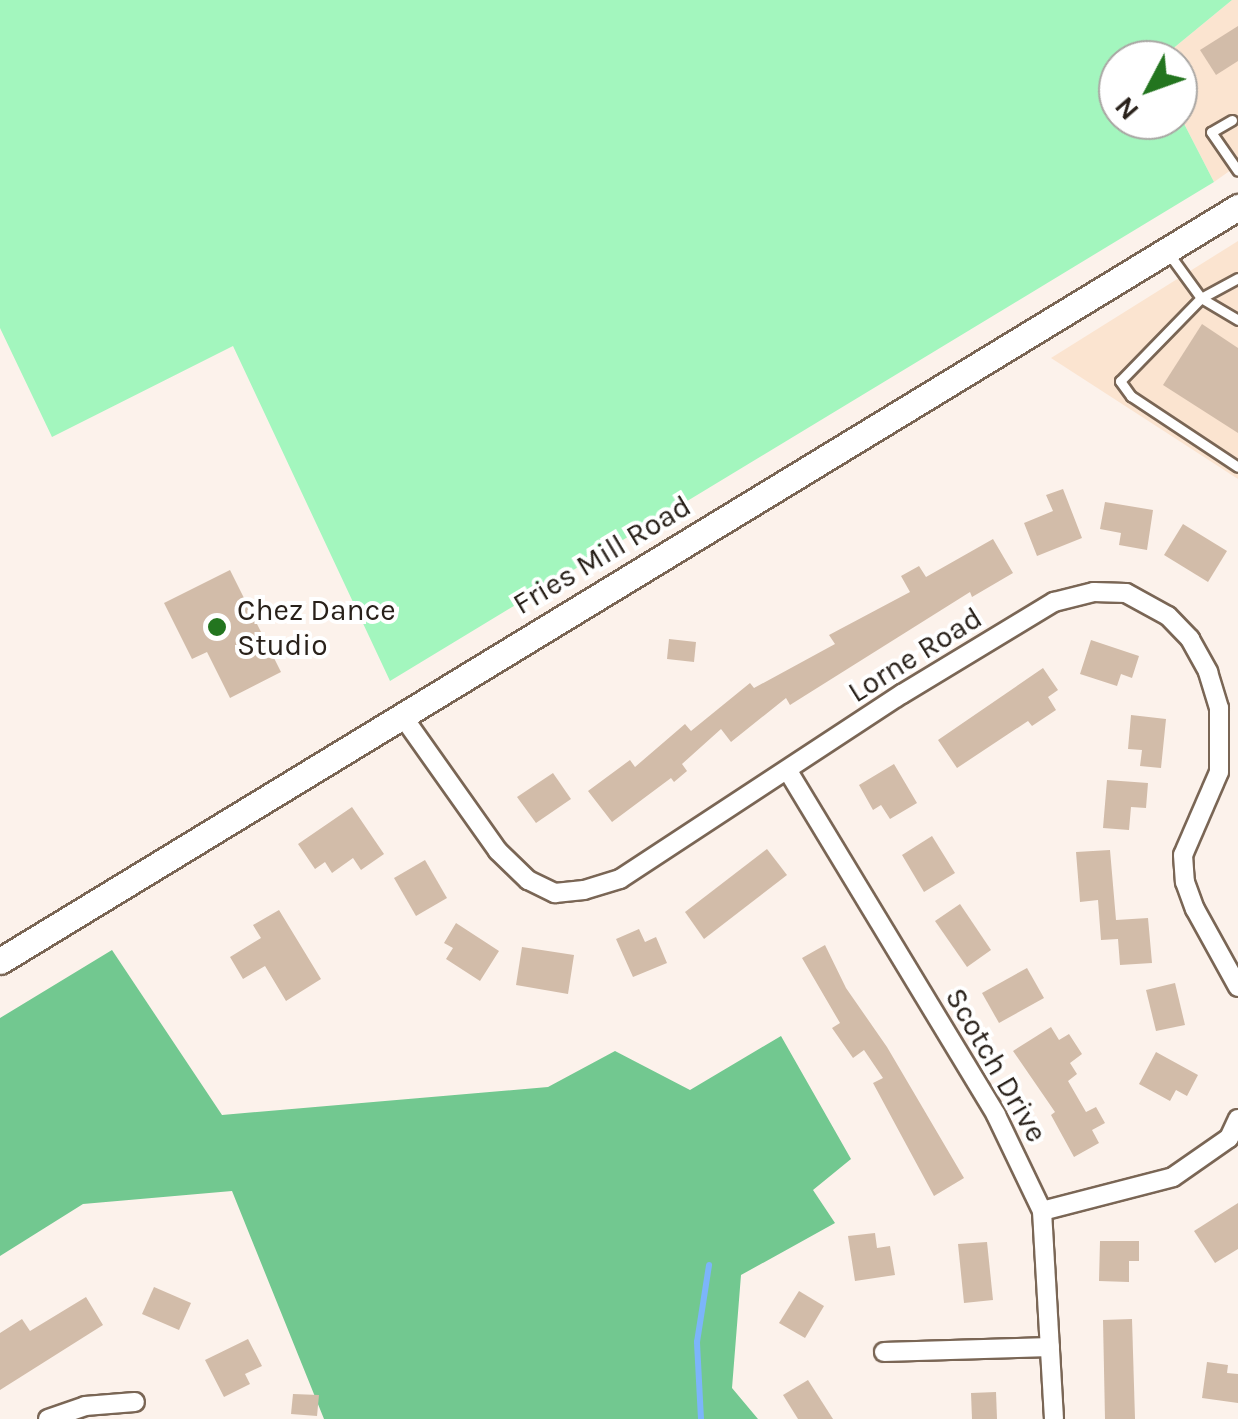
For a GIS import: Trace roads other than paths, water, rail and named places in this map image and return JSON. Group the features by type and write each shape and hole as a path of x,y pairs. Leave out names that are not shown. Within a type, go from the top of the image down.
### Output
{"main road":[{"name":"Fries Mill Road","path":"0,960 1169,253 1238,206"}],"street":[{"name":"Lorne Road","path":"401,714 498,851 528,880 555,893 620,880 902,694 1054,602 1094,592 1126,593 1148,602 1190,639 1208,672 1218,708 1219,772 1183,855 1185,882 1194,909 1238,988"},
{"name":"Scotch Drive","path":"788,771 996,1114 1042,1210 1054,1419"},
{"path":"1042,1210 1173,1178 1228,1138 1238,1119"},
{"path":"884,1352 1050,1347"},
{"path":"48,1419 85,1406 135,1402"}],"lane":[{"path":"1232,120 1211,132 1238,171"},
{"path":"1169,253 1201,298 1238,320"},
{"path":"1238,278 1201,298 1120,381 1131,396 1238,467"}],"waterway":[{"path":"701,1419 697,1342 709,1265"}],"place":[{"name":"Chez Dance Studio","path":"217,627"}]}
